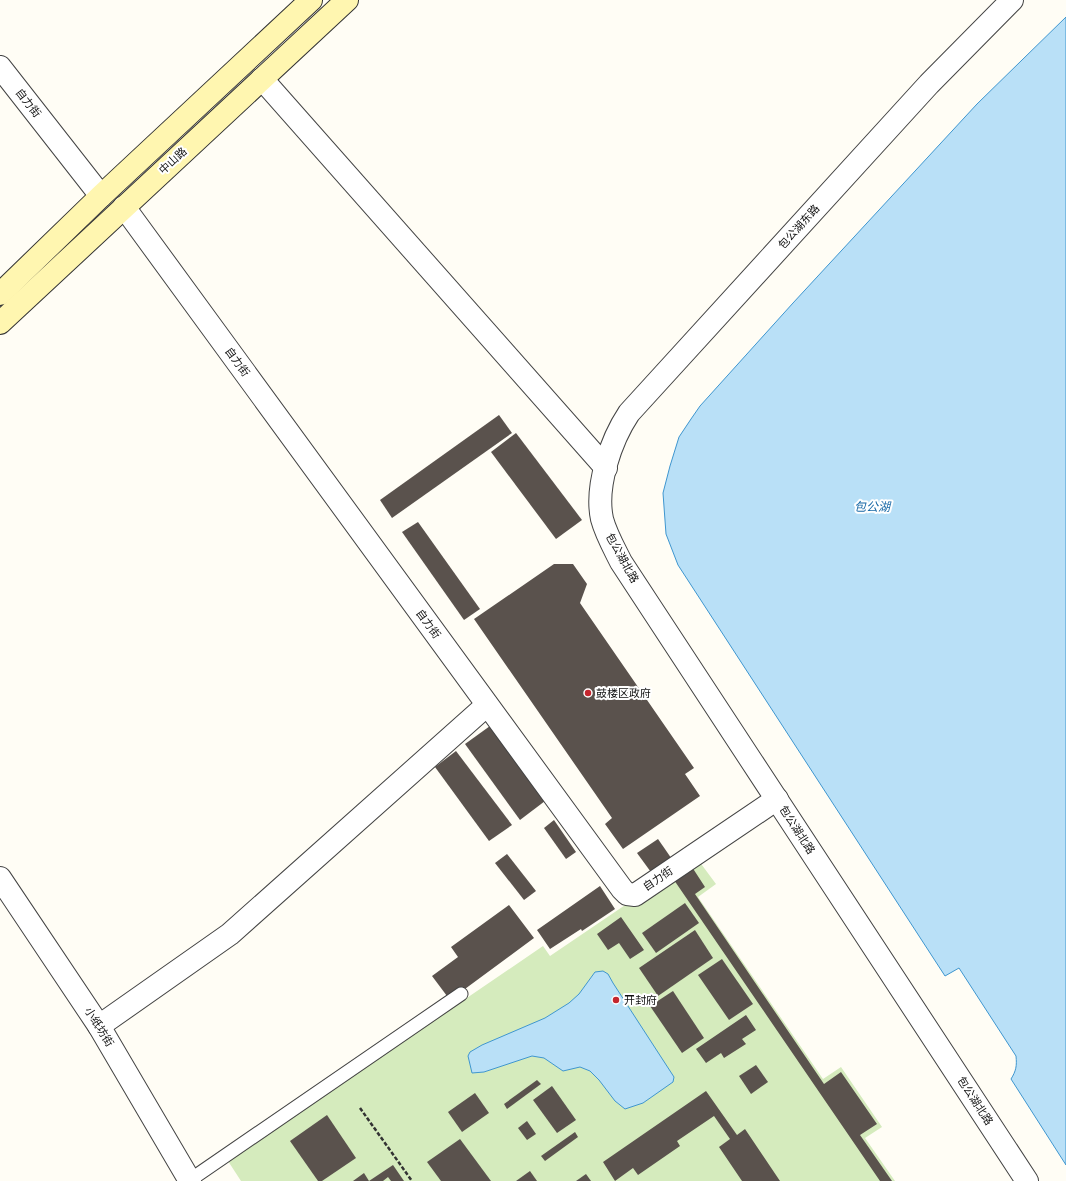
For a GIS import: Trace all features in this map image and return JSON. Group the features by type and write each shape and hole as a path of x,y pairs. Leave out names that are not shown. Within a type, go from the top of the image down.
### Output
{"main road":[{"path":"0,294 101,196 311,0"},
{"name":"中山路","path":"0,323 347,0"}],"street":[{"name":"包公湖东路","path":"606,468 616,435 629,412 929,84 1012,0"},
{"name":"自力街","path":"0,67 101,196"},
{"path":"262,79 606,468"},
{"name":"自力街","path":"124,207 487,705 627,894 635,894 777,799"},
{"name":"包公湖北路","path":"606,468 601,492 602,518 606,531 621,562 1027,1181"},
{"path":"99,1026 230,934 487,705"},
{"name":"小纸坊街","path":"0,878 99,1026 190,1181"}],"lane":[{"path":"190,1181 461,994"}],"path":[{"path":"360,1108 412,1181"}],"green space":[{"name":"开封府","path":"696,857 716,884 698,897 823,1079 841,1067 882,1127 865,1138 895,1181 241,1181 228,1161 543,946 550,956"}],"water":[{"name":"包公湖","path":"1066,17 1066,1165 1011,1079 1016,1068 1016,1056 959,968 945,976 678,565 666,534 663,493 679,437 700,406 977,104"},
{"path":"603,971 608,974 674,1077 673,1082 643,1103 625,1109 615,1101 590,1071 580,1067 563,1071 544,1058 532,1056 484,1072 472,1073 468,1056 470,1052 482,1045 545,1018 569,1003 579,994 595,972"}],"building":[{"path":"499,415 512,433 392,518 380,500"},
{"path":"516,433 582,520 556,539 491,452"},
{"path":"418,522 480,609 464,620 402,532"},
{"path":"554,564 573,564 587,584 580,603 694,768 685,774 700,796 623,849 605,824 612,818 474,619"},
{"path":"490,726 545,801 520,820 465,744"},
{"path":"456,751 512,825 489,841 435,767"},
{"path":"554,820 576,852 566,859 544,828"},
{"path":"658,839 676,865 656,879 637,853"},
{"path":"507,854 536,891 524,900 495,863"},
{"path":"692,867 705,887 695,894 824,1084 841,1072 877,1124 860,1135 892,1181 880,1181 674,880"},
{"path":"600,886 615,909 582,931 581,929 550,949 537,930"},
{"path":"685,903 699,923 656,953 642,933"},
{"path":"509,905 534,938 450,1000 432,976 458,957 451,947"},
{"path":"621,917 644,950 630,959 619,943 608,950 597,934"},
{"path":"695,930 713,958 658,996 639,968"},
{"path":"722,959 753,1004 729,1020 698,975"},
{"path":"673,991 704,1038 682,1053 650,1006"},
{"path":"746,1015 756,1030 742,1039 746,1044 724,1058 721,1053 706,1063 696,1049"},
{"path":"756,1065 768,1082 751,1094 739,1076"},
{"path":"537,1080 541,1084 507,1109 504,1104"},
{"path":"552,1086 576,1120 557,1133 533,1100"},
{"path":"706,1091 737,1135 745,1129 780,1181 742,1181 719,1147 730,1139 714,1116 677,1141 680,1146 638,1175 633,1168 615,1181 603,1162"},
{"path":"475,1093 489,1113 462,1132 448,1112"},
{"path":"327,1115 356,1158 322,1181 318,1181 290,1141"},
{"path":"527,1121 536,1134 527,1140 518,1128"},
{"path":"575,1132 578,1137 545,1161 541,1156"},
{"path":"460,1139 491,1181 441,1181 427,1162"},
{"path":"393,1165 404,1181 391,1181 388,1177 383,1181 369,1181"},
{"path":"530,1171 537,1181 516,1181"},
{"path":"364,1173 369,1181 353,1181"},
{"path":"586,1174 591,1181 576,1181"}],"place":[{"name":"鼓楼区政府","path":"588,693"},
{"name":"开封府","path":"616,1000"}]}
